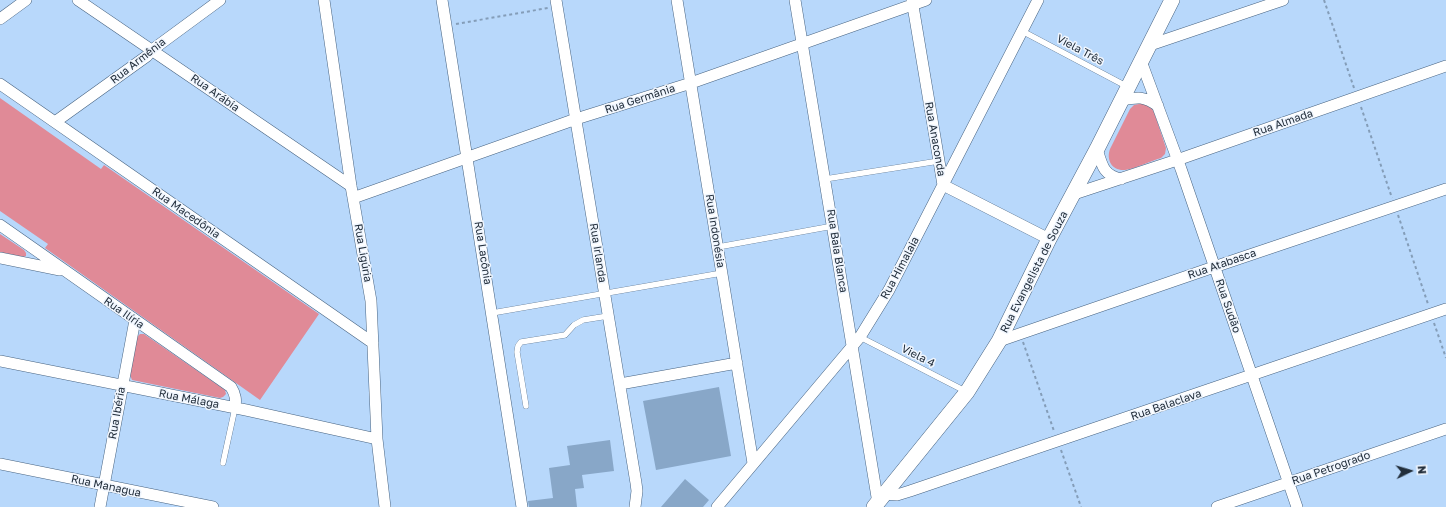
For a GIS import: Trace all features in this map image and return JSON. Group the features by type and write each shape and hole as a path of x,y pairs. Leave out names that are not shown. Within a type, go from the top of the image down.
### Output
{"main road":[{"name":"Rua Evangelista de Souza","path":"878,501 967,392 999,341 1049,239 1097,150 1172,0"}],"street":[{"path":"0,19 26,0"},
{"name":"Rua Arábia","path":"78,0 351,186"},
{"name":"Rua Armênia","path":"55,122 220,0"},
{"name":"Rua Ligúria","path":"324,0 351,186 371,301 377,439 385,507"},
{"name":"Rua Lacônia","path":"442,0 522,507"},
{"name":"Rua Indonésia","path":"677,0 753,462"},
{"name":"Rua Baia Blanca","path":"795,0 878,501"},
{"name":"Rua Germânia","path":"353,198 576,119 691,83 912,2 926,0"},
{"name":"Rua Himalaia","path":"716,507 860,337 889,290 1038,0"},
{"path":"1150,44 1283,0"},
{"name":"Rua Anaconda","path":"912,2 943,185 1049,239"},
{"name":"Rua Irlanda","path":"557,3 636,483 637,491 634,507"},
{"path":"1162,20 1165,29 1168,32 1178,35"},
{"name":"Rua Sudão","path":"1141,61 1177,160 1297,507"},
{"name":"Rua Almada","path":"1074,194 1177,160 1446,66"},
{"name":"Rua Macedônia","path":"0,84 373,343"},
{"path":"1125,93 1143,98 1158,106"},
{"path":"1097,150 1106,171 1114,177 1121,179"},
{"name":"Rua Atabasca","path":"999,341 1446,189"},
{"name":"Rua Ilíria","path":"0,225 231,388 236,396 235,408"},
{"path":"0,258 65,270"},
{"name":"Rua Balaclava","path":"878,501 1252,376 1446,309"},
{"name":"Rua Ibéria","path":"100,507 135,320"},
{"name":"Rua Málaga","path":"0,361 235,408 377,439"},
{"path":"620,384 737,363"},
{"name":"Rua Petrogrado","path":"1217,507 1446,430"},
{"name":"Rua Managua","path":"0,464 213,507"}],"lane":[{"name":"Viela Três","path":"1022,31 1125,93"},
{"path":"825,179 939,161"},
{"path":"718,247 833,226"},
{"path":"492,313 722,273"},
{"path":"526,406 517,352 518,346 521,342 565,335 574,325 582,320 608,316"},
{"name":"Viela 4","path":"860,337 967,392"},
{"path":"223,463 235,408"}],"path":[{"path":"1324,0 1446,358"},
{"path":"446,26 557,3"},
{"path":"1020,334 1081,507"}],"shaded area":[{"path":"0,98 101,169 104,165 319,314 260,400 45,248 48,244 0,211"},
{"path":"1144,103 1154,112 1166,148 1165,154 1161,158 1133,168 1125,170 1117,169 1111,164 1109,157 1110,149 1130,109 1134,105"},
{"path":"0,234 24,250 26,256 23,257 0,252"},
{"path":"140,334 144,334 225,390 226,394 220,398 132,380 130,375 137,337"}],"building":[{"path":"719,387 731,456 656,470 643,401"},
{"path":"610,440 614,471 582,475 584,488 575,489 577,507 529,507 528,501 553,498 549,468 570,465 567,446"},
{"path":"685,479 709,500 703,507 661,507"}]}
